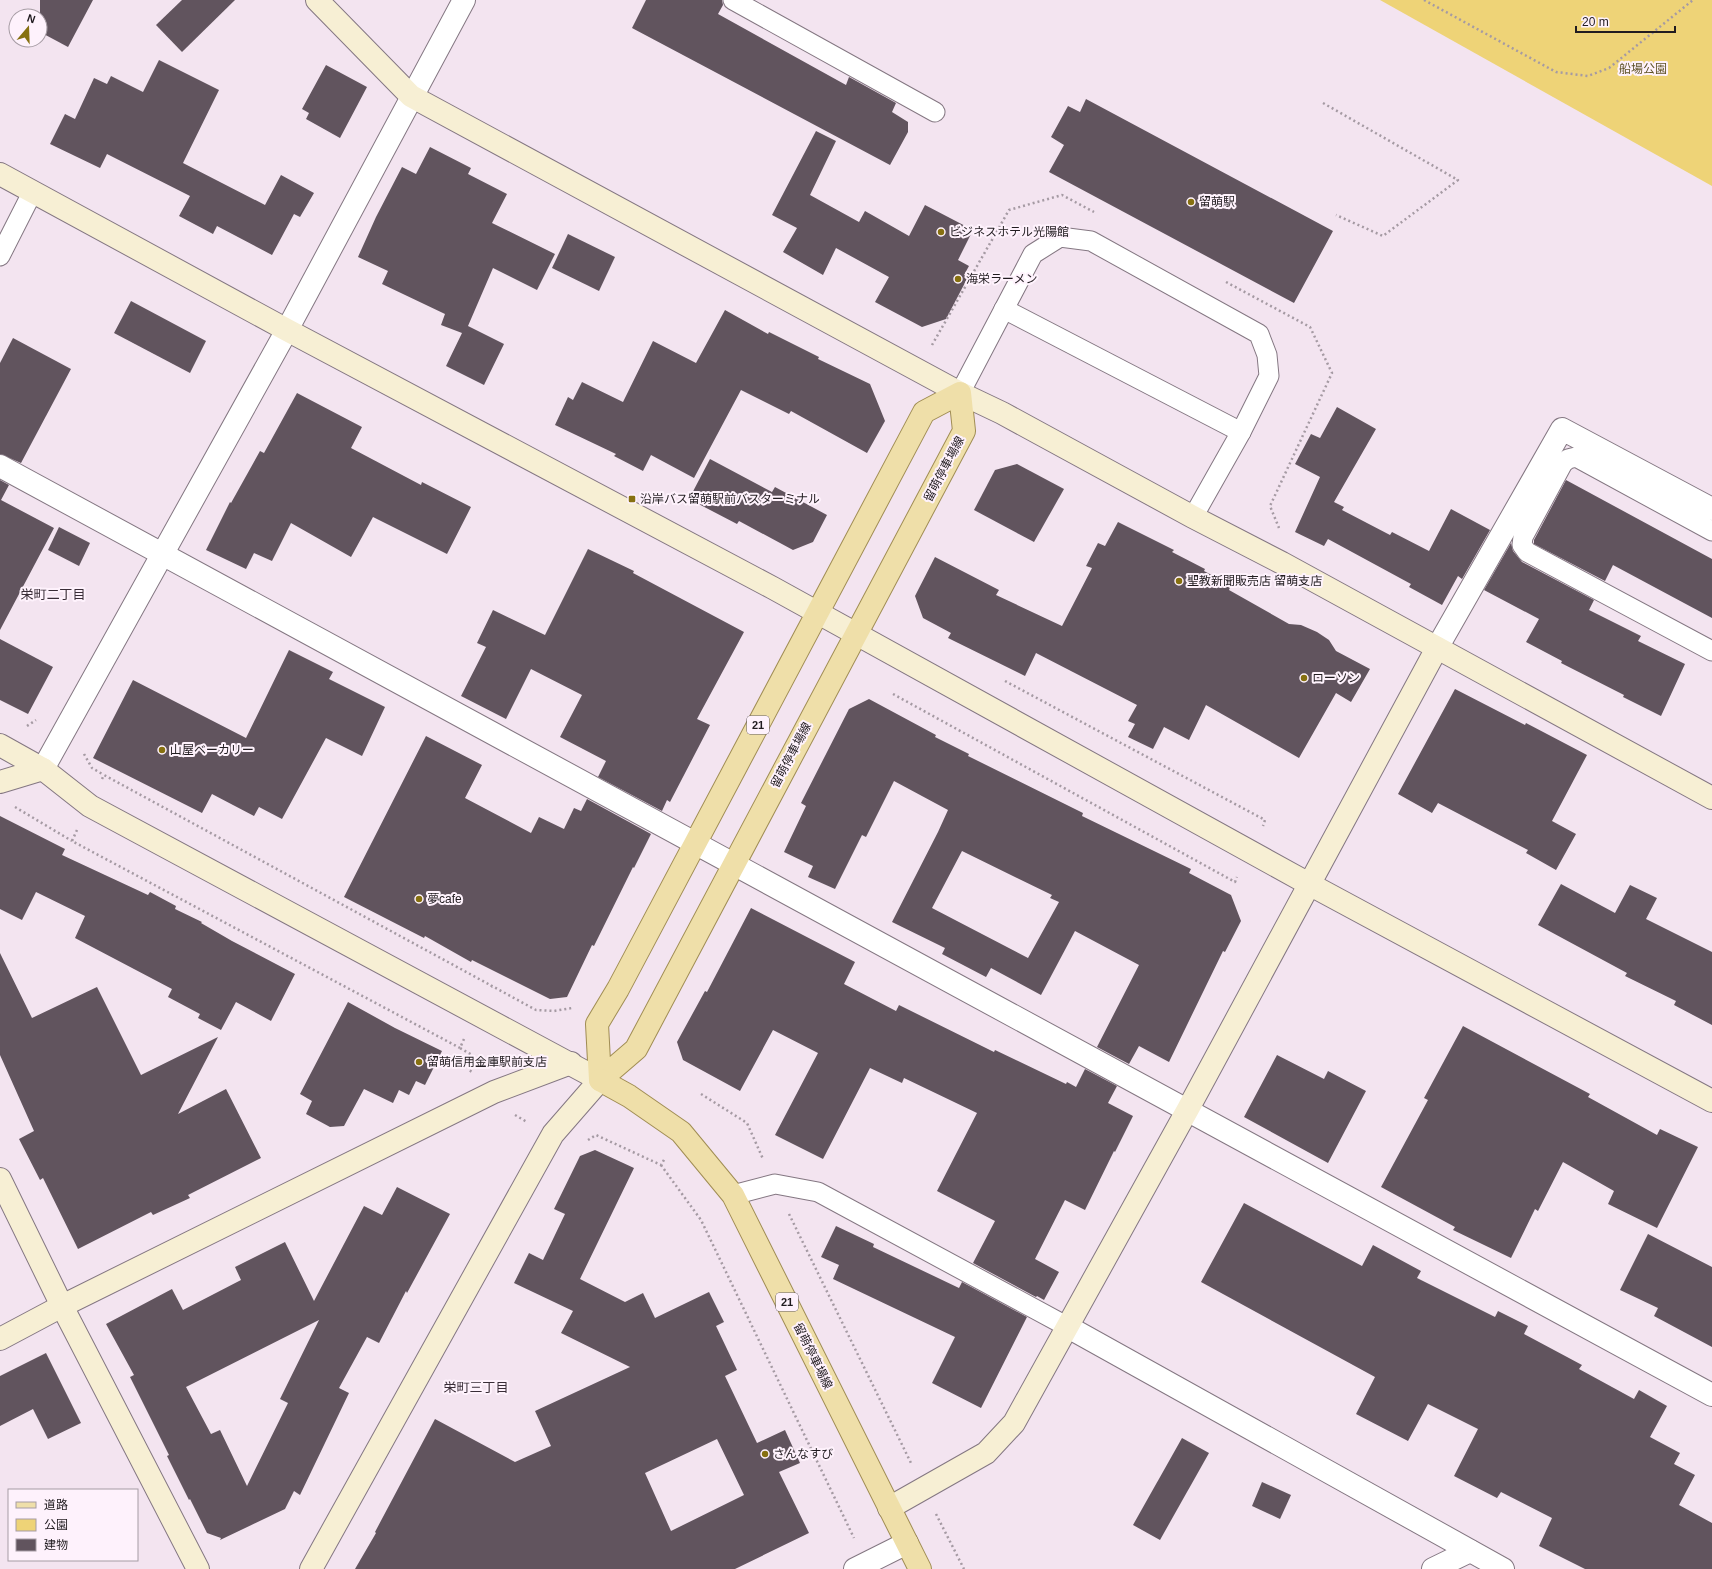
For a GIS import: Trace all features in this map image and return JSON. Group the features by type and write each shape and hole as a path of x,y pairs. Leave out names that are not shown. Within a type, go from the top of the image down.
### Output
{"main road":[{"name":"21","path":"600,1080 597,1024 618,989 924,412 960,392"},
{"name":"留萌停車場線","path":"920,1569 733,1195 681,1132 629,1096 600,1080 636,1049 964,431 960,392"}],"street":[{"path":"316,0 411,96 918,370 1282,563 1712,798"},
{"path":"0,782 43,769 286,330 464,0"},
{"path":"0,174 286,330 818,613 1309,884 1712,1101"},
{"path":"889,1508 986,1453 1014,1423 1188,1109 1437,648 1562,429 1712,509"},
{"path":"0,466 1188,1109 1712,1395"},
{"path":"0,745 43,769 90,806 600,1080 553,1134 311,1569"},
{"path":"0,1339 62,1306 494,1092 570,1063"},
{"path":"0,1179 62,1306 198,1569"},
{"path":"1068,1327 1503,1569"},
{"path":"861,1566 907,1543"},
{"path":"1433,1569 1470,1551"}],"lane":[{"path":"733,0 935,112"},
{"path":"0,256 33,191"},
{"path":"960,392 1033,254 1060,237 1091,241 1259,334 1267,355 1269,376 1241,432 1193,517"},
{"path":"1004,309 1241,432"},
{"path":"1712,531 1576,457 1568,459 1564,463 1523,537 1522,545 1527,552 1712,651"},
{"path":"733,1195 775,1184 818,1192 1068,1327"}],"path":[{"path":"1424,0 1556,72 1588,76 1609,68 1693,0"},
{"path":"1323,103 1458,180 1383,236 1336,215"},
{"path":"918,370 1009,210 1062,195 1096,214"},
{"path":"1220,279 1310,327 1332,373 1270,506 1282,533 1294,542 1282,563"},
{"path":"10,804 72,841"},
{"path":"476,1014 492,986 536,1010 554,1011 574,1008"},
{"path":"701,1094 747,1123 775,1184 964,1569"},
{"path":"661,1165 701,1220 861,1566"}],"green space":[{"name":"船場公園","path":"1380,0 1712,0 1712,186"}],"building":[{"path":"40,0 93,0 68,47 48,36 48,8 40,8"},
{"path":"182,0 235,0 182,52 156,25"},
{"path":"646,0 722,0 723,5 718,14 846,85 849,77 896,103 892,112 908,122 908,132 890,165 632,28"},
{"path":"159,60 219,90 183,163 265,205 281,175 314,193 300,217 294,214 272,255 217,226 213,234 179,216 190,196 107,154 100,168 50,144 65,114 75,119 94,78 107,84 111,76 143,92"},
{"path":"326,65 367,87 340,138 306,119 309,113 302,109"},
{"name":"留萌駅","path":"1086,99 1333,231 1294,303 1049,172 1064,145 1051,137 1068,106 1080,112"},
{"path":"816,131 836,141 810,195 859,222 865,211 909,236 925,205 973,230 958,260 969,266 964,275 968,277 946,319 922,327 875,302 889,277 836,248 823,275 783,252 797,228 772,215"},
{"path":"430,147 471,168 468,174 507,194 492,223 555,254 537,290 493,268 468,326 504,344 484,385 446,366 462,333 441,325 445,314 382,284 388,271 358,257 376,217 402,167 416,174"},
{"path":"568,234 615,257 599,291 552,268"},
{"path":"131,301 206,341 190,373 114,333"},
{"path":"725,310 768,334 769,332 819,357 818,359 870,384 885,421 867,453 791,411 789,414 741,390 694,478 651,455 643,471 614,456 616,454 555,425 568,397 573,400 582,382 623,402 653,341 696,363"},
{"path":"13,338 71,369 21,463 0,454 0,363"},
{"path":"297,393 362,427 351,448 421,485 422,482 471,507 447,554 373,517 351,557 291,523 272,561 254,553 246,569 206,550 230,502 231,503 260,451 264,453"},
{"path":"1337,407 1376,429 1334,502 1344,507 1342,510 1390,535 1392,532 1429,551 1451,509 1490,530 1462,579 1458,576 1442,605 1409,587 1411,584 1328,539 1324,546 1295,532 1320,477 1295,464 1311,434 1320,438"},
{"path":"710,459 772,492 775,487 827,515 813,542 793,550 739,521 737,524 689,499"},
{"path":"1017,464 1064,489 1034,542 974,510 995,470"},
{"path":"0,480 9,485 1,500 54,528 0,630"},
{"path":"1566,480 1712,559 1712,618 1613,565 1605,581 1534,544 1534,540"},
{"path":"1118,522 1174,550 1172,552 1205,569 1204,571 1231,585 1229,590 1289,624 1301,625 1317,632 1329,640 1336,651 1370,669 1351,702 1336,693 1299,758 1206,705 1189,740 1164,727 1153,749 1128,737 1135,724 1128,721 1137,705 1036,653 1025,676 948,638 951,633 923,618 915,596 935,557 999,590 996,595 1062,626 1092,568 1086,566 1098,543 1105,546"},
{"path":"59,527 90,543 79,566 48,550"},
{"path":"1511,543 1513,551 1522,562 1594,600 1589,610 1641,636 1638,641 1685,664 1661,716 1623,697 1624,695 1561,663 1562,661 1526,642 1539,619 1484,590"},
{"path":"588,549 634,571 633,573 744,632 697,719 710,725 670,802 667,800 662,811 598,777 606,761 560,737 582,695 531,669 506,719 461,696 486,647 477,643 493,610 545,635"},
{"path":"0,639 53,667 28,714 0,700"},
{"path":"289,650 333,672 329,679 385,707 362,756 326,738 282,819 259,807 254,816 212,794 202,813 93,758 133,680 246,738"},
{"path":"1455,689 1525,725 1526,723 1587,755 1552,821 1576,834 1556,870 1526,853 1528,850 1438,803 1432,813 1398,794"},
{"path":"869,699 936,735 935,737 969,754 968,756 1083,813 1082,816 1191,869 1189,873 1231,895 1241,921 1225,952 1223,951 1169,1062 1139,1046 1129,1064 1097,1047 1139,965 1075,931 1041,995 991,968 986,977 942,954 945,948 892,922 948,810 894,781 866,837 862,835 835,889 808,877 813,866 784,852 806,806 801,803 849,709","holes":["962,851 1052,895 1050,898 1059,902 1028,958 932,908"]},
{"path":"426,736 482,765 465,798 531,833 539,817 564,829 574,808 581,811 587,799 651,834 594,946 592,945 567,997 550,999 472,960 471,962 425,936 424,938 344,897"},
{"path":"0,816 65,849 62,855 148,895 150,892 176,906 175,909 202,922 201,923 232,941 295,974 271,1021 236,1002 221,1030 198,1018 200,1014 168,997 172,989 75,938 85,916 36,892 22,920 0,909"},
{"path":"1561,884 1615,913 1630,885 1657,898 1646,919 1712,952 1712,1025 1674,1005 1676,1001 1625,976 1627,973 1538,925"},
{"path":"751,908 855,962 844,984 896,1011 899,1005 994,1052 995,1050 1066,1084 1067,1082 1076,1087 1085,1069 1117,1086 1108,1103 1133,1116 1085,1210 1065,1200 1035,1259 1059,1272 1044,1300 973,1263 995,1221 937,1191 977,1113 904,1078 902,1083 870,1068 823,1159 775,1135 818,1053 773,1030 740,1091 683,1060 677,1042 705,991 707,992"},
{"path":"0,953 32,1018 97,987 141,1075 218,1037 178,1114 226,1089 261,1158 188,1195 190,1198 153,1215 151,1212 78,1249 43,1178 40,1180 19,1139 34,1131 0,1055"},
{"path":"348,1002 395,1028 442,1051 425,1085 416,1081 409,1095 399,1090 393,1103 364,1089 344,1126 330,1127 306,1114 312,1101 300,1094"},
{"path":"1463,1026 1590,1094 1588,1097 1657,1135 1660,1129 1698,1147 1657,1228 1608,1204 1614,1191 1563,1162 1538,1211 1535,1209 1511,1258 1453,1230 1455,1227 1381,1187 1428,1100 1424,1098"},
{"path":"1277,1055 1324,1079 1328,1071 1366,1091 1328,1163 1244,1117"},
{"path":"595,1150 634,1168 580,1279 625,1302 643,1293 655,1318 709,1292 724,1322 716,1326 737,1370 725,1376 757,1443 785,1430 800,1463 779,1472 809,1533 735,1569 355,1569 376,1533 375,1532 435,1419 515,1462 551,1446 535,1411 630,1367 561,1333 573,1311 514,1283 529,1253 543,1260 565,1214 554,1209 580,1156","holes":["717,1439 744,1495 671,1531 645,1473"]},
{"path":"397,1187 450,1214 407,1293 406,1291 379,1343 367,1337 339,1388 349,1393 300,1495 294,1491 285,1509 220,1540 221,1538 207,1533 190,1499 189,1500 167,1456 169,1455 130,1377 134,1375 106,1324 172,1289 183,1310 241,1280 235,1267 285,1242 314,1301 364,1206 382,1215","holes":["319,1320 280,1399 288,1403 247,1486 220,1430 211,1434 186,1387"]},
{"path":"1244,1203 1362,1266 1373,1245 1421,1271 1417,1278 1495,1317 1498,1311 1528,1326 1524,1334 1582,1365 1579,1369 1634,1399 1639,1390 1667,1406 1650,1437 1680,1453 1674,1464 1695,1475 1679,1505 1712,1523 1712,1569 1585,1569 1539,1546 1552,1518 1501,1492 1497,1498 1454,1476 1478,1429 1428,1404 1408,1441 1356,1414 1375,1377 1201,1282"},
{"path":"836,1226 874,1244 873,1247 959,1288 962,1282 1027,1317 981,1408 932,1383 955,1337 833,1279 839,1265 821,1257"},
{"path":"1648,1234 1712,1267 1712,1347 1654,1316 1658,1308 1620,1290"},
{"path":"46,1353 81,1423 48,1439 33,1409 0,1426 0,1376"},
{"path":"1182,1438 1209,1453 1160,1540 1133,1525"},
{"path":"1262,1482 1291,1495 1280,1519 1252,1506"}],"place":[{"name":"留萌駅","path":"1191,202"},
{"name":"ビジネスホテル光陽館","path":"941,232"},
{"name":"海栄ラーメン","path":"958,279"},
{"name":"沿岸バス留萌駅前バスターミナル","path":"632,499"},
{"name":"聖教新聞販売店 留萌支店","path":"1179,581"},
{"name":"ローソン","path":"1304,678"},
{"name":"山屋ベーカリー","path":"162,750"},
{"name":"夢cafe","path":"419,899"},
{"name":"留萌信用金庫駅前支店","path":"419,1062"},
{"name":"さんなすび","path":"765,1454"}],"district":[{"name":"栄町二丁目","path":"53,594"},
{"name":"栄町三丁目","path":"476,1387"}]}
